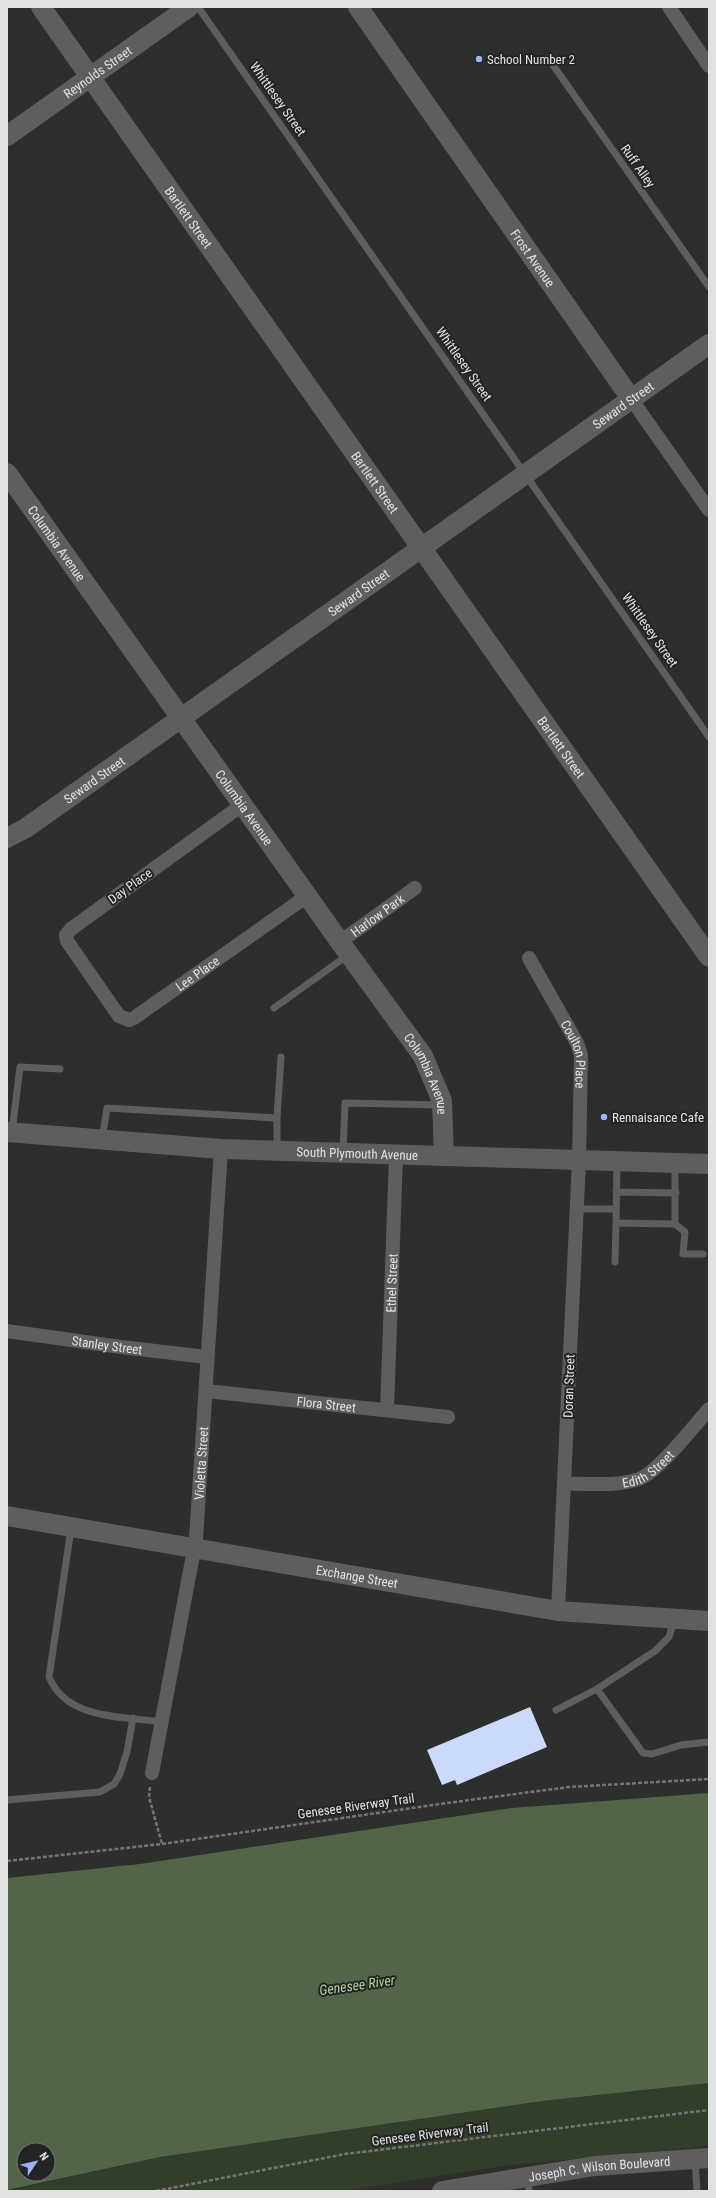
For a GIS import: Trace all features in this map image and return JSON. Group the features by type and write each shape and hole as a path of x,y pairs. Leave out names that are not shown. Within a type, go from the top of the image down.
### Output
{"street":[{"name":"Bartlett Street","path":"41,7 709,957"},
{"name":"Reynolds Street","path":"7,136 189,7"},
{"name":"Frost Avenue","path":"358,7 709,510"},
{"path":"669,7 709,66"},
{"name":"Seward Street","path":"7,838 26,828 709,344"},
{"name":"Columbia Avenue","path":"7,473 344,949 423,1056 442,1105 444,1155"},
{"name":"Day Place","path":"95,982 67,941 66,935 71,929 242,805"},
{"name":"Harlow Park","path":"344,949 415,888"},
{"name":"Lee Place","path":"95,982 119,1016 129,1020 307,896"},
{"name":"Coulton Place","path":"529,958 580,1049 579,1161"},
{"name":"South Plymouth Avenue","path":"10,1132 221,1149 396,1156 444,1155 579,1161 709,1164"},
{"name":"Violetta Street","path":"152,1773 195,1549 221,1149"},
{"name":"Ethel Street","path":"387,1410 396,1156"},
{"name":"Doran Street","path":"558,1611 579,1161"},
{"name":"Stanley Street","path":"7,1331 207,1357"},
{"name":"Flora Street","path":"206,1391 448,1417"},
{"name":"Edith Street","path":"565,1484 620,1483 640,1479 655,1468 709,1409"},
{"name":"Exchange Street","path":"7,1516 558,1611 709,1621"},
{"name":"Joseph C. Wilson Boulevard","path":"442,2191 529,2184 595,2166 702,2158"}],"lane":[{"name":"Whittlesey Street","path":"198,7 527,474 709,737"},
{"name":"Ruff Alley","path":"548,58 709,287"},
{"path":"274,1008 344,949"},
{"path":"277,1151 277,1118 281,1057"},
{"path":"10,1132 20,1067 60,1069"},
{"path":"342,1154 344,1103 442,1105"},
{"path":"102,1140 107,1108 277,1118"},
{"path":"615,1262 618,1162"},
{"path":"675,1163 675,1224"},
{"path":"616,1192 648,1196 676,1194"},
{"path":"577,1209 616,1209"},
{"path":"616,1223 647,1220 675,1224 685,1232 683,1254 703,1254"},
{"path":"72,1527 48,1677 54,1689 65,1701 84,1711 162,1722"},
{"path":"556,1710 597,1689 660,1647 669,1637 674,1619"},
{"path":"597,1689 643,1753 652,1754 681,1745 709,1742"},
{"path":"7,1800 100,1792 114,1784 120,1774 127,1752 133,1718"},
{"path":"697,2191 702,2158"}],"path":[{"path":"152,1773 149,1797 162,1844"},
{"name":"Genesee Riverway Trail","path":"7,1861 162,1844 447,1802 562,1788 709,1779"},
{"name":"Genesee Riverway Trail","path":"156,2191 345,2154 709,2110"}],"shaded area":[{"path":"709,2083 709,2146 503,2166 344,2191 7,2191 48,2182 56,2182 56,2180 160,2157 542,2101"}],"water":[{"name":"Genesee River","path":"709,1793 709,2083 542,2101 160,2157 56,2179 56,2142 16,2142 16,2182 44,2182 7,2190 7,1878 140,1864 512,1808"}],"building":[{"path":"530,1707 547,1747 457,1785 455,1780 442,1785 427,1750"}],"place":[{"name":"School Number 2","path":"479,59"},
{"name":"Rennaisance Cafe","path":"604,1117"}]}
